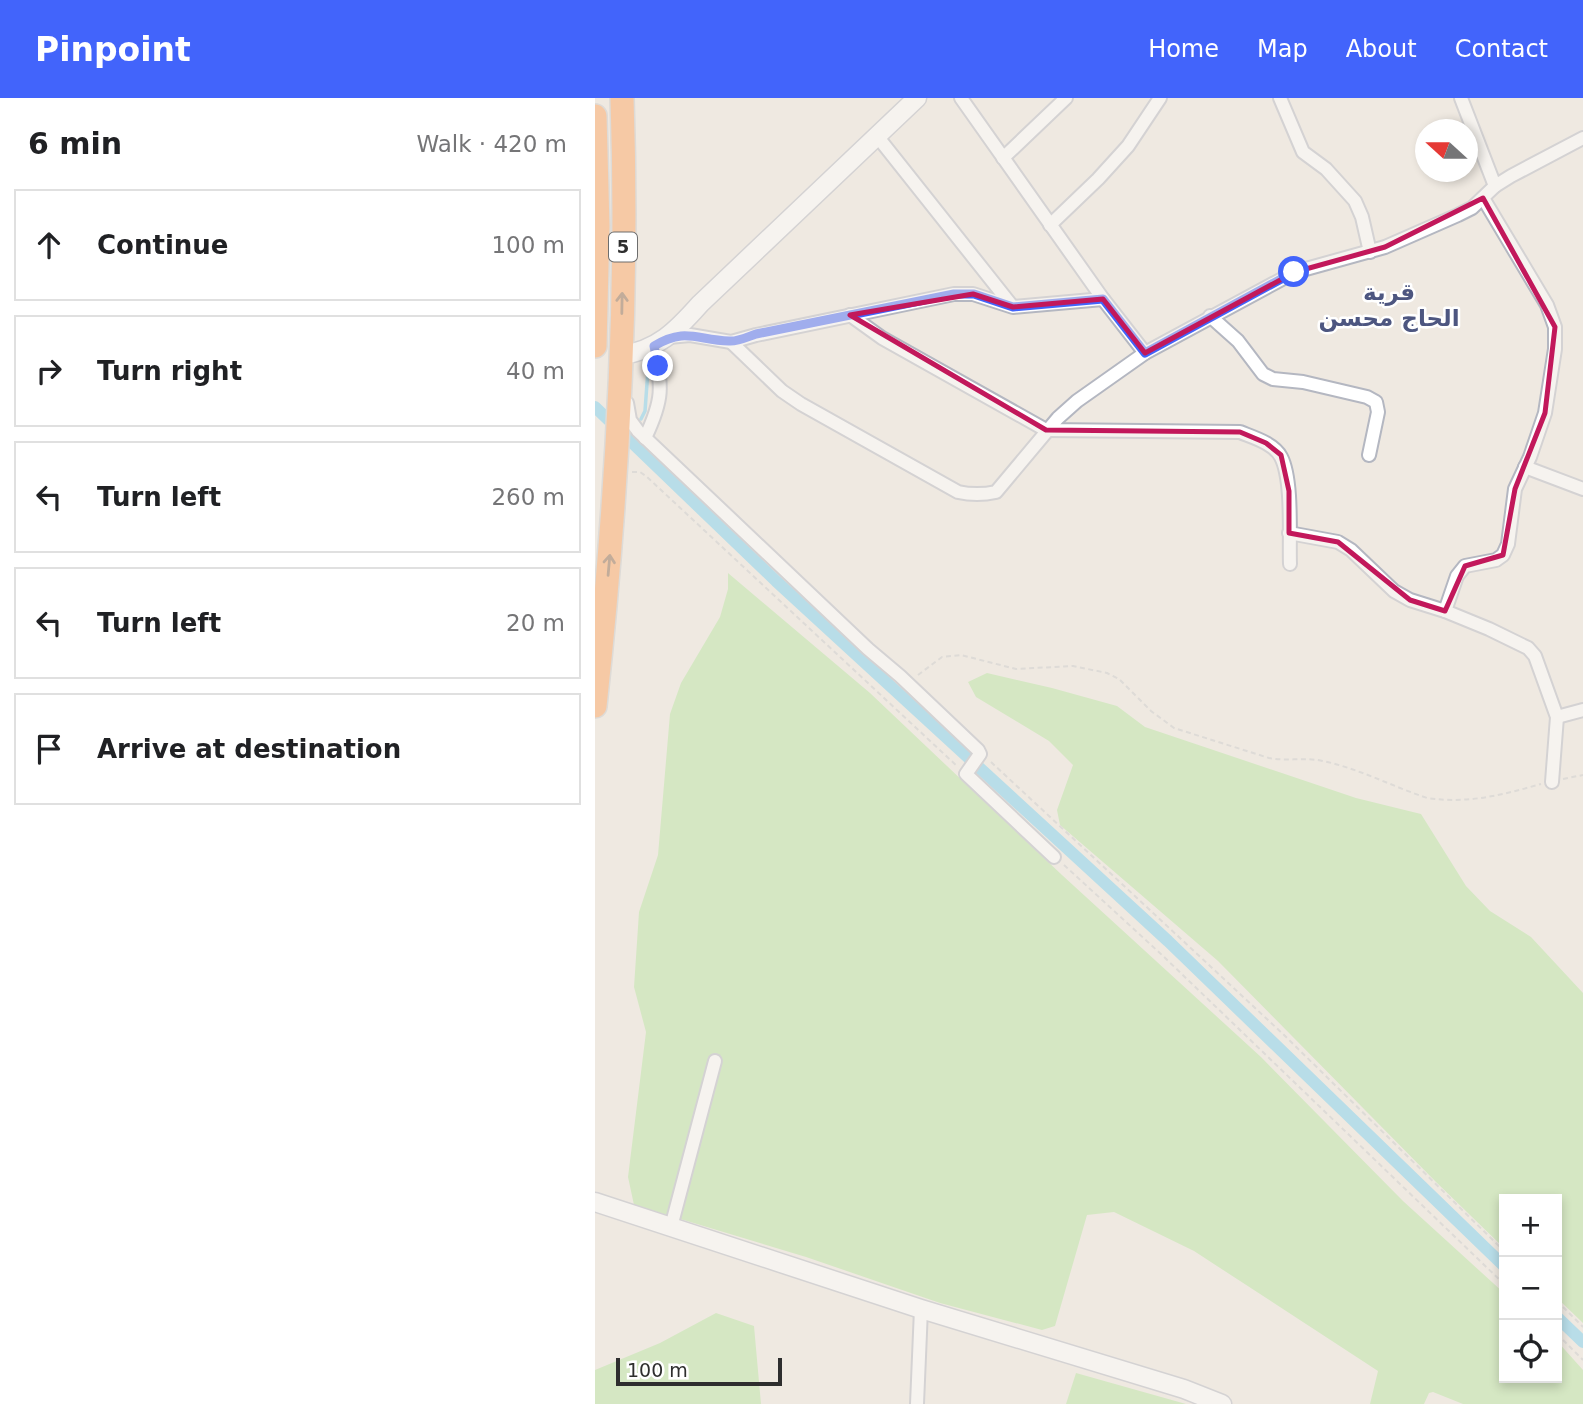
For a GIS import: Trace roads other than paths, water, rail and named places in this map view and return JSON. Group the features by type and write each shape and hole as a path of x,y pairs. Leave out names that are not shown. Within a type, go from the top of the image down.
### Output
{"highway":[{"name":"5","path":"595,706 600,616 618,444 619,396 643,348 623,255 622,98"},
{"name":"5","path":"595,116 598,226 595,346"}],"street":[{"path":"917,98 700,304 643,348 626,392 627,411 630,420 645,438 857,640 900,676 1054,857"},
{"path":"961,98 1103,299 1145,353"},
{"path":"1003,158 1066,98"},
{"path":"1050,225 1128,146 1160,98"},
{"path":"1280,98 1303,152 1326,169 1355,201 1362,217 1370,252"},
{"path":"1461,98 1495,186"},
{"path":"877,136 1013,307"},
{"path":"731,342 782,391 801,404 958,492 971,495 996,492 1046,430 1077,401 1145,353 1294,272 1370,252 1458,215 1495,186 1583,138"},
{"path":"1445,611 1457,576 1465,566 1496,560 1503,555 1508,544 1515,489 1545,413 1555,349 1555,327 1547,305 1483,198"},
{"path":"643,348 689,335 731,342 954,294 974,294 1013,307 1103,299"},
{"path":"850,315 906,352 1046,430 1240,432 1266,443 1281,455 1289,491 1290,564"},
{"path":"1210,316 1238,341 1263,374 1273,379 1303,382 1367,397 1376,402 1378,412 1369,455"},
{"path":"643,348 662,387 654,420 645,438"},
{"path":"1525,467 1583,489"},
{"path":"1289,533 1338,542 1351,550 1394,591 1410,600 1445,611 1528,648 1535,656 1557,717 1552,782"},
{"path":"1557,717 1583,710"},
{"path":"671,1227 715,1061"},
{"path":"595,1202 921,1309 1184,1389 1222,1404"},
{"path":"917,1404 921,1309"}],"waterway":[{"path":"641,419 645,411 649,356"},
{"path":"595,407 776,581 1168,941 1499,1261"},
{"path":"1560,1320 1583,1342"}],"district":[{"name":"قرية الحاج محسن","path":"1389,305"}]}
